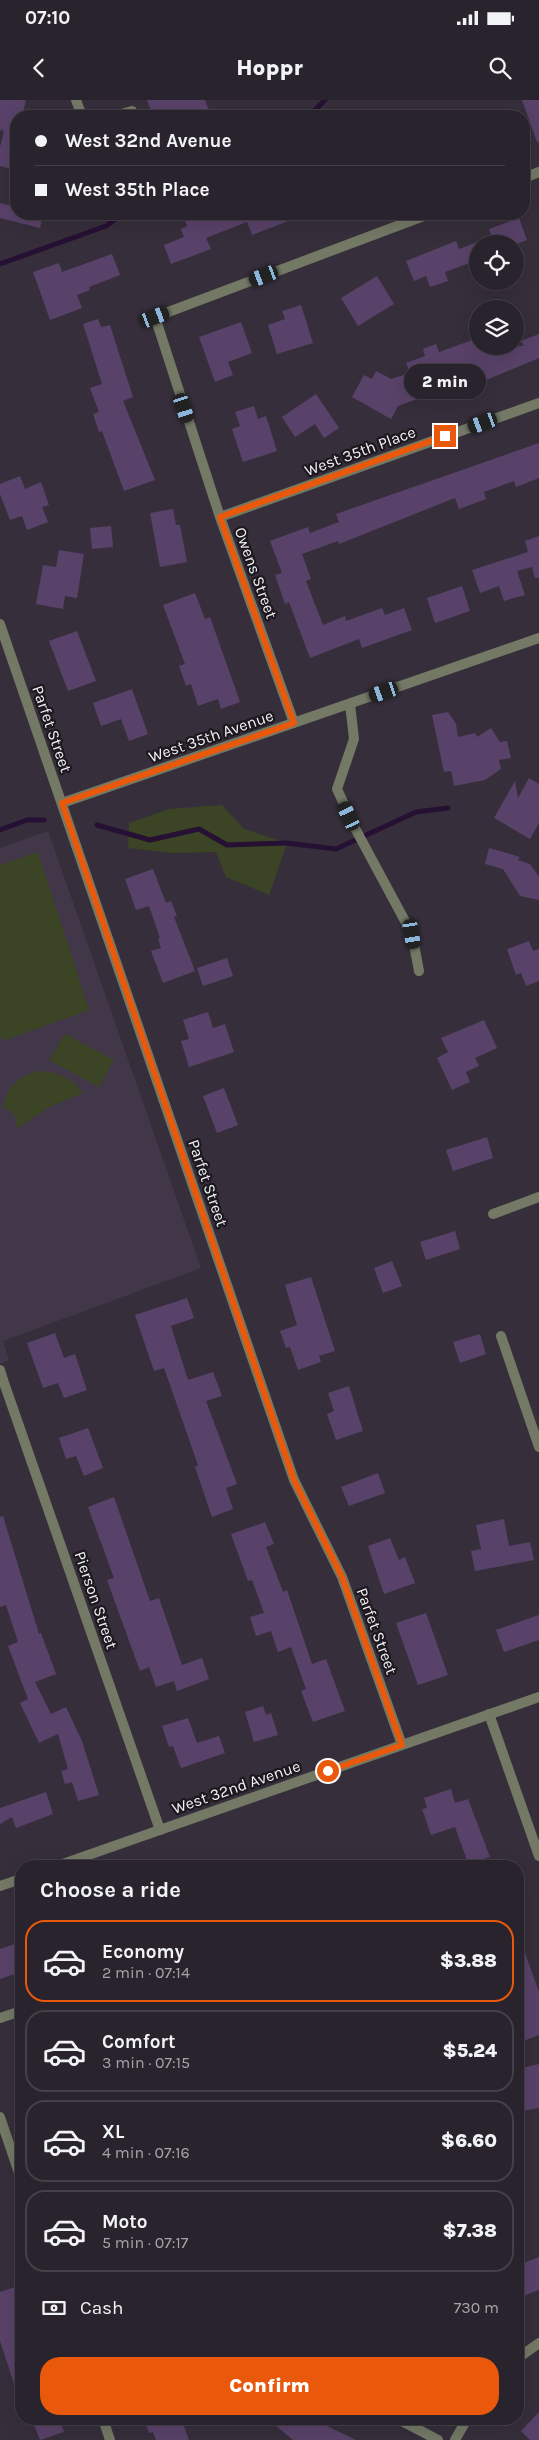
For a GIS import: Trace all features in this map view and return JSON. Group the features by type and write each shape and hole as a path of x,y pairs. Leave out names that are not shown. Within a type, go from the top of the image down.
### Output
{"street":[{"name":"Owens Street","path":"294,723 220,517 155,317 413,220"},
{"name":"West 35th Place","path":"220,517 539,403"},
{"name":"Parfet Street","path":"0,624 294,1480 342,1577 402,1745"},
{"name":"West 35th Avenue","path":"62,803 539,638"},
{"path":"350,704 354,739 337,789 356,830 412,934 419,971"},
{"path":"493,1214 539,1197"},
{"path":"502,1336 539,1447"},
{"name":"Pierson Street","path":"1,1377 160,1830"},
{"name":"West 32nd Avenue","path":"74,1860 539,1696"},
{"path":"489,1714 539,1856"},
{"path":"0,1886 15,1881"},
{"path":"0,2018 15,2013"},
{"path":"0,2117 15,2161"},
{"path":"524,2354 539,2343"},
{"path":"105,2425 110,2440"},
{"path":"409,2425 438,2440"},
{"path":"455,2440 464,2425"}],"shaded area":[{"path":"48,831 201,1268 3,1341 9,1360 0,1364 0,848"}],"green space":[{"path":"222,805 244,829 287,843 269,895 226,877 216,852 172,853 128,848 129,823 169,809"},
{"path":"38,852 89,1010 5,1040 0,1038 0,865"},
{"path":"65,1034 114,1060 99,1087 49,1060"},
{"path":"42,1071 65,1077 83,1093 49,1107 17,1129 14,1115 3,1107 5,1099 11,1087 21,1078"}],"building":[{"path":"0,100 26,100 24,110 10,110 10,168 0,166 0,147 4,131 0,130"},
{"path":"147,100 205,100 209,110 151,110"},
{"path":"522,100 539,100 539,142 537,142 530,122 530,110 526,110"},
{"path":"0,203 10,206 10,220 42,220 40,228 0,218"},
{"path":"185,220 291,220 252,235 247,222 206,238 211,249 171,264 164,245 184,237 181,229 187,226"},
{"path":"514,220 520,220 527,240 524,241 524,235 491,235 489,229"},
{"path":"456,241 459,249 469,245 469,263 445,272 448,281 430,287 426,276 414,281 406,261"},
{"path":"112,254 120,275 89,287 90,290 77,295 82,308 50,320 33,272 59,263 62,272"},
{"path":"377,276 394,304 358,326 341,298"},
{"path":"301,305 313,343 277,354 268,325 285,319 282,311"},
{"path":"98,319 101,327 110,325 133,397 123,401 155,480 124,491 102,431 99,432 93,414 99,412 90,388 102,384 83,324"},
{"path":"241,322 252,353 228,362 233,375 215,382 199,337"},
{"path":"539,334 539,358 472,386 465,366 426,381 431,394 398,406 391,419 352,397 364,375 372,379 376,371 391,379 410,373 406,363 425,356 423,349 436,344 439,352 469,341 469,355 524,355 524,340"},
{"path":"316,394 339,428 324,438 315,424 295,437 282,417"},
{"path":"254,406 258,419 266,416 277,451 243,462 232,429 240,426 235,412"},
{"path":"539,443 539,478 516,487 514,481 484,492 486,499 459,509 455,498 339,544 338,541 302,554 311,579 306,581 323,625 345,616 346,621 382,608 385,615 404,608 412,630 362,648 359,639 310,658 289,602 285,604 275,575 282,573 270,541 308,527 310,533 339,522 336,514"},
{"path":"20,476 25,489 41,482 49,505 42,507 48,522 27,530 22,516 10,520 0,494 0,484"},
{"path":"173,509 176,525 180,525 187,562 160,567 150,513"},
{"path":"111,526 113,547 92,549 90,528"},
{"path":"539,536 539,578 535,578 532,567 517,571 525,595 504,601 499,586 480,593 472,570 528,552 525,541"},
{"path":"59,550 84,554 77,598 65,596 63,609 36,604 43,565 56,567"},
{"path":"462,586 470,611 435,623 427,598"},
{"path":"195,593 205,619 210,617 240,702 221,709 218,699 198,706 191,684 186,686 179,666 185,664 163,605"},
{"path":"77,631 96,681 68,691 49,641"},
{"path":"132,689 148,734 129,741 121,719 101,726 93,703"},
{"path":"448,712 456,724 458,737 475,733 477,737 491,728 500,742 507,741 511,758 499,760 501,769 485,780 454,786 451,771 444,772 432,715"},
{"path":"529,778 539,784 539,823 530,839 494,818 515,781 518,798"},
{"path":"489,848 520,857 518,860 530,864 539,877 539,900 520,896 503,869 485,864"},
{"path":"153,869 166,903 171,901 177,916 174,917 195,971 163,983 151,951 161,948 158,939 160,938 149,906 136,910 125,879"},
{"path":"529,941 533,951 539,949 539,981 526,986 521,973 516,975 507,949"},
{"path":"227,958 233,976 203,986 197,968"},
{"path":"208,1012 213,1028 225,1024 234,1052 189,1067 181,1041 189,1039 183,1020"},
{"path":"484,1020 497,1048 475,1058 479,1066 466,1072 470,1082 452,1090 437,1058 448,1052 441,1038"},
{"path":"224,1088 238,1125 217,1133 203,1096"},
{"path":"487,1137 493,1158 453,1171 446,1150"},
{"path":"455,1231 460,1249 426,1260 420,1242"},
{"path":"392,1261 402,1286 383,1293 374,1268"},
{"path":"311,1277 335,1351 319,1356 321,1362 298,1370 290,1347 286,1348 280,1331 297,1325 285,1285"},
{"path":"187,1298 194,1318 171,1326 188,1380 213,1372 222,1396 206,1401 237,1484 226,1488 233,1509 212,1517 195,1467 198,1465 164,1368 154,1371 135,1315"},
{"path":"55,1333 64,1358 75,1354 87,1390 64,1398 58,1383 43,1388 27,1343"},
{"path":"480,1334 486,1354 460,1363 453,1342"},
{"path":"349,1386 363,1431 336,1440 327,1414 334,1411 328,1393"},
{"path":"88,1428 103,1468 84,1476 76,1456 66,1459 59,1438"},
{"path":"378,1473 385,1493 349,1506 341,1487"},
{"path":"114,1497 150,1601 159,1598 182,1665 202,1658 209,1679 177,1691 174,1681 156,1687 149,1667 140,1671 107,1580 114,1578 88,1507"},
{"path":"3,1516 39,1634 41,1633 56,1674 35,1682 51,1714 66,1707 82,1741 99,1795 78,1801 72,1782 65,1784 61,1771 68,1769 58,1734 39,1743 20,1703 28,1699 8,1646 18,1642 6,1605 0,1607 0,1517"},
{"path":"504,1519 509,1546 530,1542 534,1560 475,1571 471,1551 481,1549 476,1525"},
{"path":"265,1522 274,1544 266,1547 283,1592 287,1590 312,1664 326,1659 345,1711 313,1722 301,1691 306,1689 291,1647 278,1652 271,1631 256,1636 250,1617 264,1613 252,1580 248,1581 231,1534"},
{"path":"390,1538 399,1560 405,1557 415,1583 384,1594 368,1546"},
{"path":"426,1613 448,1675 418,1685 396,1623"},
{"path":"539,1615 539,1640 504,1652 496,1630"},
{"path":"263,1706 266,1715 271,1713 278,1735 254,1742 245,1712"},
{"path":"188,1718 197,1743 219,1736 225,1753 181,1768 173,1746 169,1747 162,1726"},
{"path":"451,1789 455,1803 468,1799 490,1857 483,1860 467,1860 455,1827 431,1835 422,1809 427,1808 424,1798"},
{"path":"46,1792 53,1814 16,1828 12,1817 0,1824 0,1808"},
{"path":"15,1944 15,1974 0,1979 0,1949"},
{"path":"524,1950 539,1992 539,2035 524,2041"},
{"path":"539,2064 539,2108 524,2111 524,2068"},
{"path":"539,2257 539,2290 524,2296 524,2263"},
{"path":"15,2287 15,2387 0,2341 0,2292"},
{"path":"539,2412 539,2440 530,2440 521,2431"},
{"path":"34,2425 61,2425 64,2432 40,2440"},
{"path":"146,2425 183,2425 189,2440 156,2440 153,2432 149,2433"},
{"path":"275,2425 326,2425 356,2440 293,2440"}],"waterway":[{"path":"315,110 325,100"},
{"path":"0,264 106,226 114,220"},
{"path":"97,825 150,840 199,829 227,845 287,843 336,849 416,812 448,808"},
{"path":"0,830 27,820 44,820"}],"route":[{"path":"328,1771 402,1745 342,1577 294,1480 62,803 294,723 220,517 445,436"}]}
